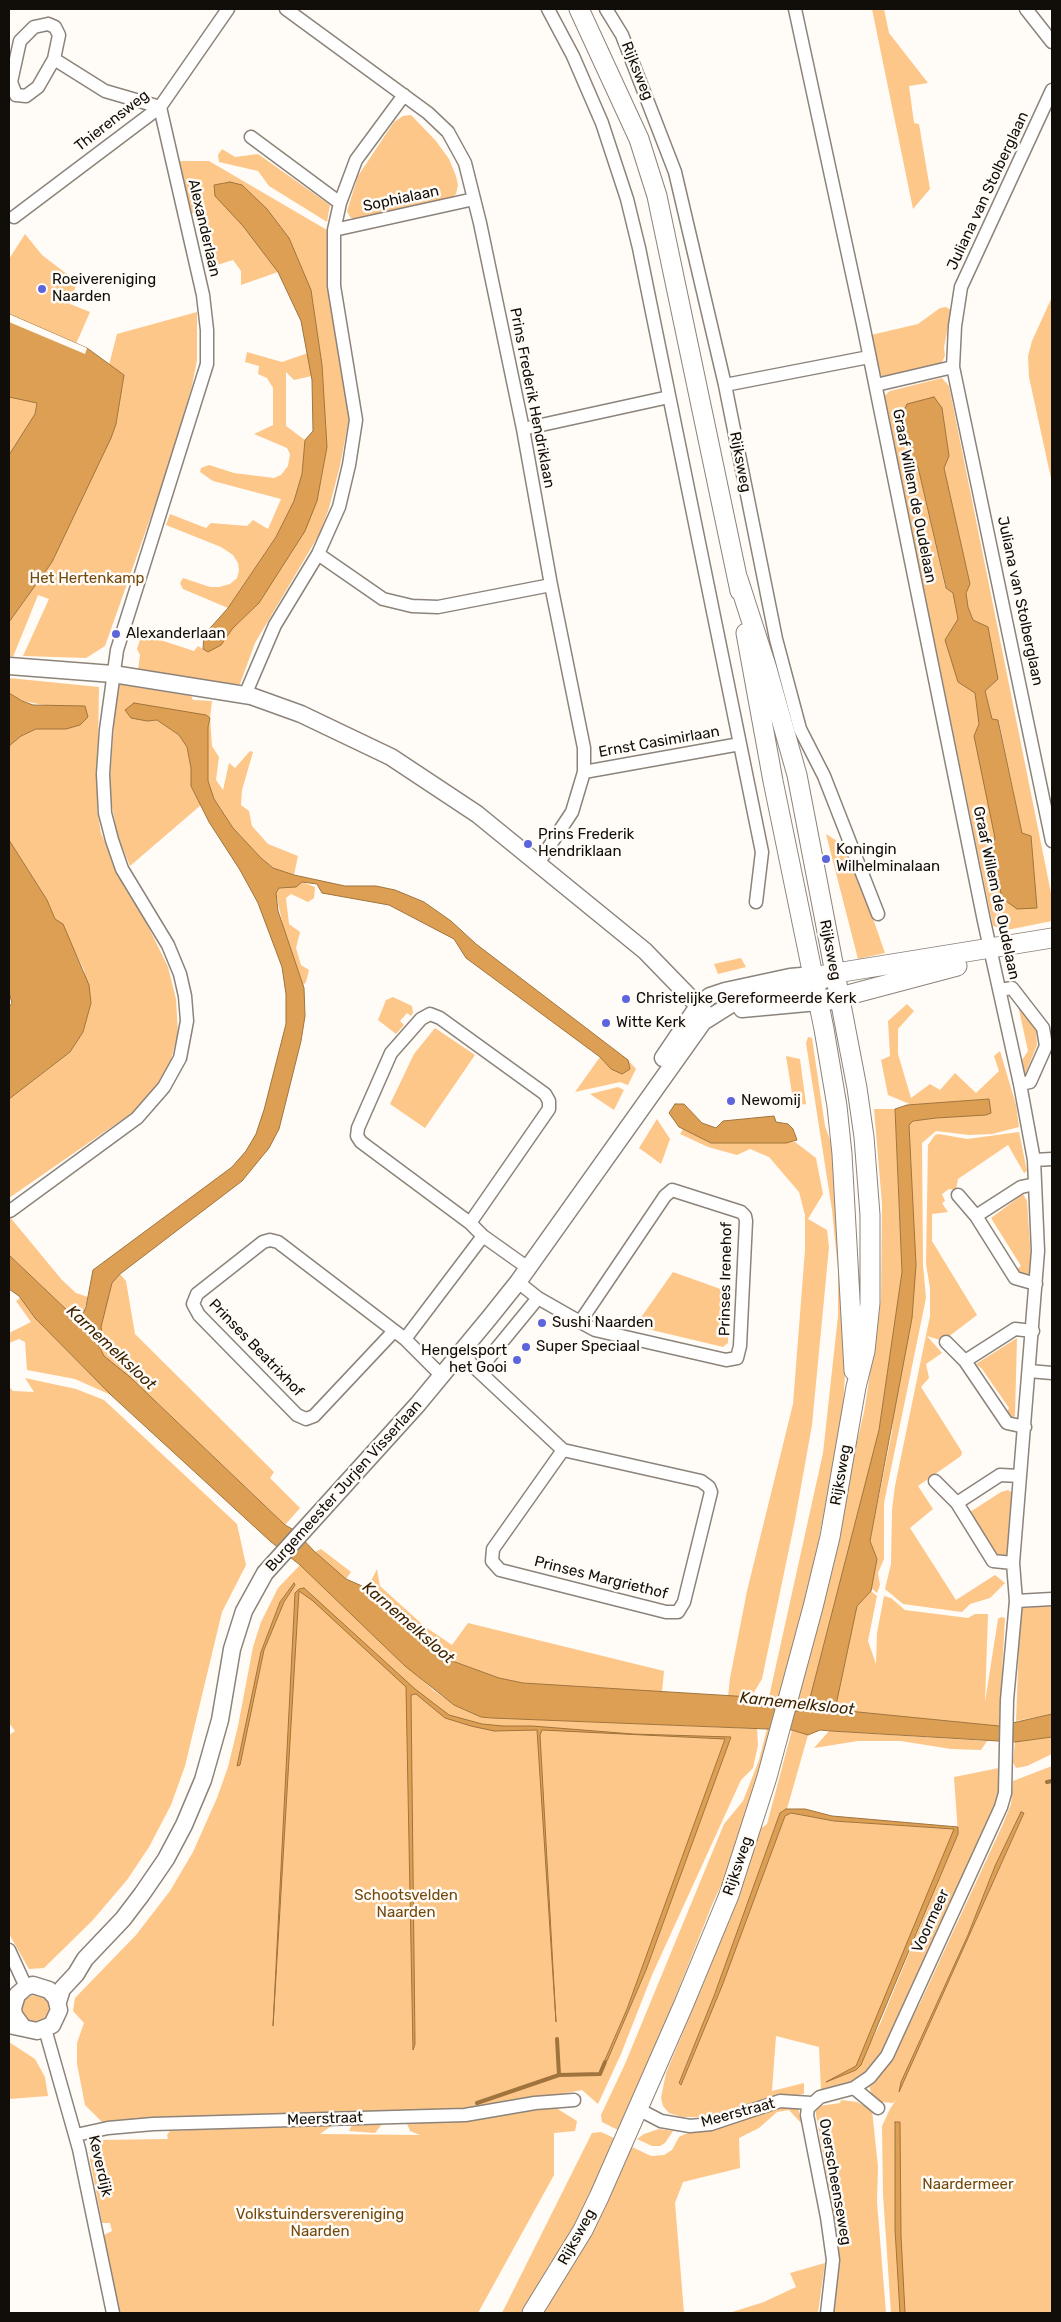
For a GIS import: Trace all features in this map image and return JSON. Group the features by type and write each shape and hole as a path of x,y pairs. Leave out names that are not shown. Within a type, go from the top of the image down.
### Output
{"main road":[{"name":"Rijksweg","path":"579,9 639,139 657,196 738,579 755,688 831,1068 842,1154 856,1387"},
{"name":"Rijksweg","path":"532,2313 583,2230 638,2109 729,1895 780,1731 830,1537 856,1387 865,1351 870,1303 870,1215 864,1137 840,998 797,775 767,669 738,579"},
{"path":"818,1002 840,998 992,953 1052,938"},
{"path":"814,980 835,974 1052,947"}],"street":[{"name":"Thierensweg","path":"14,217 160,107 228,9"},
{"name":"Prins Frederik Hendriklaan","path":"286,9 428,113 448,132 465,162 523,429 551,585 584,748 584,772 572,812 537,865"},
{"path":"548,9 573,56 602,123 627,199 640,248 762,852 756,902"},
{"name":"Rijksweg","path":"606,9 622,36 675,172 724,385 776,639 800,729 824,776 878,914"},
{"name":"Graaf Willem de Oudelaan","path":"795,9 876,386 1034,1160 1038,1251 1013,1563 1016,1601 1005,1749"},
{"path":"1026,9 1052,42"},
{"path":"48,24 55,27 60,40 54,59 38,87 26,96 16,95 10,82 17,48 24,35 39,25 48,24"},
{"path":"54,59 106,91 160,107"},
{"name":"Juliana van Stolberglaan","path":"1052,90 961,287 955,326 953,367 1052,841"},
{"path":"245,695 275,625 318,554 339,508 349,466 356,420 334,286 334,230 340,203 356,160 404,95"},
{"name":"Alexanderlaan","path":"10,1211 137,1118 164,1087 180,1058 187,1015 180,974 168,945 122,869 105,813 106,730 118,650 207,364 207,330 203,295 160,107"},
{"path":"251,137 340,203"},
{"name":"Sophialaan","path":"334,230 474,200"},
{"path":"724,385 869,357"},
{"path":"876,386 953,367"},
{"path":"523,429 669,397"},
{"path":"318,554 384,599 412,606 438,607 551,585"},
{"path":"9,666 113,674 245,695 301,714 392,757 477,814 537,865 645,951 708,1012 818,1002"},
{"name":"Ernst Casimirlaan","path":"584,772 740,744"},
{"path":"708,1012 710,996 725,991 790,977 814,980"},
{"name":"Graaf Willem de Oudelaan","path":"1000,990 1012,988 1043,1028 1046,1046 1030,1082 1020,1084"},
{"name":"Burgemeester Jurjen Visserlaan","path":"33,1986 54,1981 85,1958 123,1919 166,1859 184,1825 203,1780 220,1720 232,1649 244,1611 258,1583 278,1557 442,1376 518,1282 628,1124 643,1107 708,1012"},
{"path":"470,1223 549,1109 549,1101 545,1094 440,1018 430,1014 422,1019 391,1053 358,1128 357,1136 361,1142 470,1223 483,1236 528,1268"},
{"path":"1034,1160 1052,1159"},
{"path":"976,1216 1022,1186 1035,1184"},
{"name":"Prinses Irenehof","path":"518,1282 538,1298 580,1322 595,1330 726,1360 736,1358 740,1346 745,1216 741,1212 672,1190 665,1196 580,1322"},
{"path":"958,1195 976,1216 1015,1278 1036,1284"},
{"path":"405,1339 483,1236"},
{"name":"Prinses Beatrixhof","path":"394,1331 314,1416 306,1419 297,1414 198,1315 193,1304 197,1294 263,1242 270,1240 278,1242 405,1339 442,1376"},
{"path":"479,1370 538,1298"},
{"path":"966,1361 1016,1330 1033,1331"},
{"path":"946,1342 966,1361 1007,1423 1025,1427"},
{"path":"463,1351 479,1370 563,1450"},
{"path":"1029,1370 1052,1373"},
{"name":"Prinses Margriethof","path":"563,1450 702,1481 709,1487 711,1492 684,1602 678,1612 666,1612 500,1570 492,1561 493,1549 563,1450"},
{"path":"957,1504 1000,1475 1020,1476"},
{"path":"935,1481 957,1504 993,1561 1013,1563"},
{"path":"1016,1601 1052,1599"},
{"name":"Voormeer","path":"854,2088 870,2077 887,2056 1001,1808 1005,1793 1005,1749"},
{"path":"9,1950 33,1986 53,1993 58,2002 56,2018 44,2029 36,2031 15,2025 11,2004 33,1986"},
{"name":"Burgemeester Jurjen Visserlaan","path":"58,2002 62,1989 76,1974 85,1958"},
{"name":"Keverdijk","path":"44,2029 76,2135 98,2232 113,2313"},
{"path":"854,2088 878,2108"},
{"name":"Overscheenseweg","path":"827,2313 833,2260 827,2216 806,2115 811,2103 820,2097 854,2088"},
{"name":"Meerstraat","path":"76,2135 108,2128 153,2124 465,2115 535,2103 574,2100"},
{"name":"Meerstraat","path":"638,2109 661,2121 690,2126 711,2124 780,2101 811,2103"}],"green space":[{"path":"872,9 884,9 889,33 928,83 909,86 914,123 919,124 930,189 913,209"},
{"path":"411,115 436,141 449,159 458,185 456,194 449,200 356,220 350,217 347,211 358,176 394,122 403,116"},
{"path":"222,149 235,157 258,154 330,205 327,222 269,186 258,171 219,162 218,155"},
{"path":"178,161 209,161 327,230 332,307 350,413 340,466 320,533 255,643 240,684 234,688 138,670 140,655 137,649 142,634 194,651 198,646 203,649 233,628 259,603 317,501 327,447 322,365 311,290 289,238 267,209 230,182 214,185 278,272 241,285 241,271 233,260 211,267 197,213 188,213"},
{"name":"Roeivereniging Naarden","path":"25,234 42,255 77,282 70,304 90,312 76,344 9,314 9,259"},
{"path":"1052,297 1052,483 1029,377 1028,356 1032,341"},
{"path":"946,307 951,310 944,348 945,356 942,362 937,366 882,377 879,372 871,335 918,324 940,308"},
{"name":"Het Hertenkamp","path":"197,312 197,360 192,386 167,471 105,646 86,658 23,656 49,599 38,595 13,657 9,656 9,622 52,562 116,424 124,375 109,365 117,334"},
{"path":"247,352 282,362 308,353 312,376 294,380 286,372 286,426 305,440 302,474 295,501 279,532 228,608 183,589 180,583 183,578 210,587 230,584 237,578 239,571 238,563 233,555 221,547 166,525 170,514 206,528 211,523 247,526 253,520 268,529 281,499 213,481 200,472 201,468 209,465 234,473 274,478 281,475 288,466 290,454 287,448 254,434 273,425 273,388 267,378 258,374 259,366 245,362"},
{"path":"942,378 949,386 1052,898 1052,921 1007,930 993,926 884,396 890,391","holes":["934,398 942,408 949,456 944,468 970,584 966,593 968,607 998,678 985,691 992,719 999,721 1022,833 991,853 995,838 975,693 953,593 945,587 918,467"]},
{"path":"9,397 37,402 35,414 9,455"},
{"path":"9,678 99,687 97,809 101,833 123,885 146,922 168,967 176,999 178,1033 170,1063 157,1085 136,1110 9,1198 9,1099 70,1052 83,1032 91,1003 84,970 70,942 55,919 47,900 9,840 9,746 21,736 36,729 66,729 85,706 50,706 22,701 9,693"},
{"path":"117,684 191,696 193,700 212,701 210,718 134,703 147,721 157,720 179,735 187,747 191,768 191,786 201,805 130,866 118,837 109,791"},
{"path":"210,718 212,746 219,757 216,780 223,790 229,763 235,768 250,751 253,752 242,790 241,805 249,811 252,826 268,844 298,856 294,875 273,868 261,858 233,828 214,799 208,781 208,727"},
{"path":"826,834 840,843 851,855 885,953 858,959"},
{"path":"302,882 315,887 314,898 308,902 291,894 286,898 289,924 300,932 296,948 301,965 309,970 306,982 303,985 284,931 276,893 279,888 295,887"},
{"path":"741,958 746,967 718,974 714,964"},
{"path":"393,997 412,1006 413,1013 411,1016 407,1013 400,1021 404,1025 396,1034 378,1020 386,1000"},
{"path":"1017,1001 1036,1031 1037,1045 1025,1075 1022,1060 1028,1051"},
{"path":"907,1004 914,1011 898,1029 898,1054 911,1098 930,1084 940,1090 955,1073 976,1093 999,1071 994,1056 1000,1051 1016,1105 1019,1127 992,1134 969,1135 936,1131 922,1143 923,1265 926,1298 884,1503 884,1559 878,1573 880,1585 877,1593 871,1588 877,1559 870,1541 892,1432 910,1136 909,1125 913,1121 936,1118 988,1099 912,1105 888,1095 881,1060 890,1056 888,1021"},
{"path":"435,1028 475,1055 425,1128 390,1104 414,1054"},
{"path":"808,1037 812,1038 825,1126 833,1148 848,1328 843,1407 810,1588 780,1709 767,1706 823,1453 838,1316 838,1270 832,1210 806,1043"},
{"path":"786,1056 800,1059 806,1104 794,1106"},
{"path":"600,1057 611,1069 630,1069 628,1060 636,1069 628,1085 620,1082 575,1092"},
{"path":"618,1087 624,1090 614,1110 590,1094"},
{"path":"874,1109 895,1109 902,1272 879,1430 809,1703 805,1709 793,1712 864,1412 881,1299 882,1204"},
{"path":"657,1119 670,1139 661,1164 639,1148"},
{"path":"683,1129 711,1143 795,1142 816,1158 823,1194 808,1219 827,1230 829,1247 812,1425 795,1520 762,1679 751,1697 728,1697 747,1591 793,1404 805,1250 805,1215 799,1192 769,1157 750,1149 737,1155 708,1147 680,1134"},
{"path":"1019,1132 1027,1171 1024,1173 1008,1145 958,1179 956,1190 949,1189 942,1194 945,1201 942,1203 948,1212 932,1214 932,1241 977,1315 943,1341 927,1336 942,1353 926,1364 929,1378 921,1387 962,1452 961,1456 918,1486 933,1509 910,1528 956,1600 995,1575 1005,1583 990,1598 970,1604 962,1612 903,1604 885,1589 891,1564 892,1510 895,1486 930,1316 930,1288 926,1264 928,1145 935,1135 939,1134 967,1139"},
{"path":"1023,1194 1027,1201 1032,1272 1023,1278 1016,1270 1021,1266 991,1218"},
{"path":"9,1216 62,1280 76,1293 88,1297 83,1314 78,1316 70,1313 9,1255"},
{"path":"673,1272 729,1292 728,1343 723,1347 635,1326"},
{"path":"120,1274 126,1281 135,1334 274,1472 270,1478 300,1508 285,1525 130,1377 104,1356 96,1342 112,1283"},
{"path":"20,1298 35,1318 111,1395 75,1379 27,1370 25,1342 19,1339 9,1343 9,1333 31,1322 16,1301"},
{"path":"1017,1338 1015,1416 1011,1419 1006,1413 1009,1408 982,1369 976,1364"},
{"path":"25,1378 76,1389 104,1400 237,1524 246,1565 222,1612 185,1766 171,1805 149,1847 127,1880 92,1921 44,1968 29,1969 9,1934 9,1735 15,1731 9,1723 9,1387 13,1391 34,1392"},
{"path":"1008,1490 1013,1493 1008,1563 1003,1565 967,1514 1001,1492"},
{"path":"321,1549 351,1572 346,1579 315,1552"},
{"name":"Schootsvelden Naarden","path":"300,1565 433,1690 454,1705 481,1717 757,1729 758,1745 753,1768 741,1780 652,1975 621,2054 598,2104 582,2090 486,2108 383,2123 375,2133 349,2131 356,2116 105,2125 85,2105 77,2064 77,2043 84,2023 73,2011 75,1998 136,1935 170,1891 193,1852 217,1798 228,1767 253,1647 261,1622 278,1588","holes":["294,1583 295,1585 284,1602 264,1650 240,1764 261,1652 280,1602","726,1737 731,1737 646,1970 607,2061 604,2061 627,2009"]},
{"path":"377,1569 380,1586 424,1626 452,1645 468,1623 664,1671 662,1692 523,1683 499,1678 444,1658 422,1643 362,1586 372,1579"},
{"path":"871,1591 877,1596 868,1641 876,1664 877,1633 884,1596 891,1598 905,1610 968,1618 975,1614 988,1614 985,1702 998,1619 1001,1617 1005,1618 999,1726 837,1710 836,1705 857,1605"},
{"path":"1052,1606 1052,1714 1016,1721 1020,1615 1022,1608"},
{"path":"767,1729 774,1729 736,1853 712,1905 645,2073 618,2130 602,2122 601,2115 625,2064 724,1824 743,1801 759,1760"},
{"path":"792,1730 808,1735 787,1809 780,1814 714,1996 679,2082 681,2085 722,1986 785,1816 791,1813 834,1821 954,1829 954,1834 856,2067 828,2081 856,2070 880,2024 958,1834 954,1777 999,1768 1001,1794 887,2050 860,2079 853,2083 821,2091 819,2047 776,2036 772,2091 804,2083 804,2094 773,2099 714,2117 682,2117 669,2113 663,2106 661,2098 666,2073 707,1975 757,1831 767,1824"},
{"path":"829,1731 987,1741 981,1750 951,1749 901,1741 858,1741 814,1748"},
{"path":"1052,1737 1052,1754 1027,1766 1016,1768 1013,1762 1015,1742"},
{"name":"Naardermeer","path":"1052,1766 1052,2313 891,2313 883,2194 882,2126 896,2100 893,2103 882,2102 873,2098 869,2086 895,2052 921,2001 1003,1824 1011,1804 1013,1781","holes":["1022,1812 1024,1814 900,2089 901,2082 968,1935 995,1866"]},
{"path":"36,1995 46,1999 50,2009 46,2019 36,2023 26,2019 22,2009 26,1999"},
{"path":"9,2042 35,2059 45,2077 48,2096 9,2099"},
{"path":"841,2100 857,2102 872,2110 878,2167 877,2202 886,2313 833,2313 838,2280 839,2244 815,2109 819,2106 840,2103"},
{"name":"Volkstuindersvereniging Naarden","path":"553,2106 577,2121 575,2131 554,2133 554,2175 478,2313 119,2313 104,2235 112,2231 110,2223 102,2223 90,2160 93,2145 97,2140 168,2139 167,2135 170,2131 334,2124 320,2134 420,2135 410,2131 406,2121 458,2120 499,2116 537,2107"},
{"path":"782,2107 798,2107 801,2123 789,2110 777,2112 759,2128 739,2138 740,2168 683,2182 675,2203 684,2313 544,2313 585,2240 632,2147 651,2156 664,2155 672,2150 679,2137 685,2134"},
{"path":"659,2129 673,2131 665,2143 660,2146 652,2146 637,2139 644,2134"},
{"path":"601,2132 614,2138 574,2233 523,2313 502,2313 592,2133"},
{"path":"825,2263 818,2313 729,2313 764,2302 796,2287 790,2273"}],"shaded area":[{"path":"230,182 242,185 267,209 289,238 311,290 322,365 327,447 317,501 305,531 259,603 233,628 221,645 208,652 203,649 204,635 228,608 276,537 294,501 302,474 305,440 313,431 312,380 301,321 278,272 243,226 215,196 214,185"},
{"path":"9,314 87,348 124,375 116,424 111,438 52,562 9,622 9,455 35,414 37,403 9,397"},
{"path":"934,397 942,408 949,456 944,468 970,584 966,593 968,607 973,620 988,627 998,679 985,691 992,719 998,720 1022,833 1031,836 1037,908 1017,909 1002,898 991,852 995,838 974,736 979,724 975,693 958,682 945,640 958,619 953,593 946,588 918,467 912,462 902,415 907,404"},
{"path":"9,693 33,705 85,706 88,717 80,725 66,729 36,729 21,736 9,746"},
{"path":"134,703 206,715 210,718 208,727 208,781 214,799 233,828 273,868 294,875 345,886 376,886 395,890 424,902 451,921 476,944 628,1060 630,1069 622,1074 611,1069 600,1057 466,958 454,939 389,905 322,893 317,884 302,882 296,887 279,888 276,893 278,911 304,988 305,1016 301,1041 279,1129 269,1148 242,1181 120,1274 112,1283 101,1327 102,1333 97,1342 104,1356 130,1377 285,1525 294,1530 315,1552 346,1579 362,1586 422,1643 444,1658 499,1678 523,1683 751,1697 763,1706 793,1712 805,1709 809,1702 879,1430 902,1272 895,1109 907,1105 989,1099 991,1113 986,1115 936,1118 913,1121 909,1125 916,1265 912,1318 870,1541 877,1559 871,1591 857,1606 836,1705 838,1710 999,1726 1052,1714 1052,1737 1015,1742 820,1730 808,1735 792,1730 481,1717 454,1705 405,1666 300,1565 270,1541 111,1395 35,1318 19,1296 9,1289 9,1255 70,1313 78,1316 83,1314 93,1270 232,1167 246,1151 256,1134 264,1110 286,1024 286,994 282,967 258,903 240,870 209,822 191,786 191,768 187,747 179,735 157,720 147,721 131,718 125,710"},
{"path":"9,840 47,900 55,919 63,924 89,985 91,1003 83,1032 70,1052 9,1099 9,1007 12,1003 9,992"},
{"path":"675,1104 684,1104 702,1123 716,1128 723,1121 774,1116 776,1122 788,1124 793,1129 797,1140 786,1143 711,1143 679,1127 669,1113"},
{"path":"294,1583 295,1585 284,1602 264,1650 240,1765 237,1766 261,1652 280,1602"},
{"path":"304,1588 415,1689 449,1715 482,1724 503,1726 532,1726 633,1734 731,1737 646,1970 607,2061 604,2062 627,2009 725,1739 542,1730 540,1735 556,2022 537,1730 494,1731 471,1726 445,1718 416,1694 411,1695 415,2044 413,2050 406,1687 313,1601 299,1591 273,2026 295,1593 299,1589"},
{"path":"786,1809 805,1809 832,1816 958,1827 958,1834 861,2065 856,2070 826,2082 856,2066 954,1829 834,1821 791,1813 785,1816 722,1986 681,2085 679,2083 714,1996 780,1813"},
{"path":"1021,1812 1024,1813 899,2092 901,2082 968,1935 995,1866"},
{"path":"895,2122 900,2122 901,2236 905,2313 900,2313 895,2229"}],"pier":[{"path":"9,314 87,348 85,354 9,322"}],"waterway":[{"path":"1047,1782 1052,1781"},
{"path":"557,2039 559,2075"},
{"path":"477,2103 559,2075 600,2074 605,2062"}],"place":[{"name":"Roeivereniging Naarden","path":"42,289"},
{"name":"Alexanderlaan","path":"116,634"},
{"name":"Prins Frederik Hendriklaan","path":"528,844"},
{"name":"Koningin Wilhelminalaan","path":"826,859"},
{"name":"Christelijke Gereformeerde Kerk","path":"626,999"},
{"name":"Witte Kerk","path":"606,1023"},
{"name":"Newomij","path":"731,1101"},
{"name":"Sushi Naarden","path":"542,1323"},
{"name":"Super Speciaal","path":"526,1347"},
{"name":"Hengelsport het Gooi","path":"517,1360"}],"water label":[{"name":"Karnemelksloot","path":"111,1348"},
{"name":"Karnemelksloot","path":"408,1623"},
{"name":"Karnemelksloot","path":"797,1704"}]}
